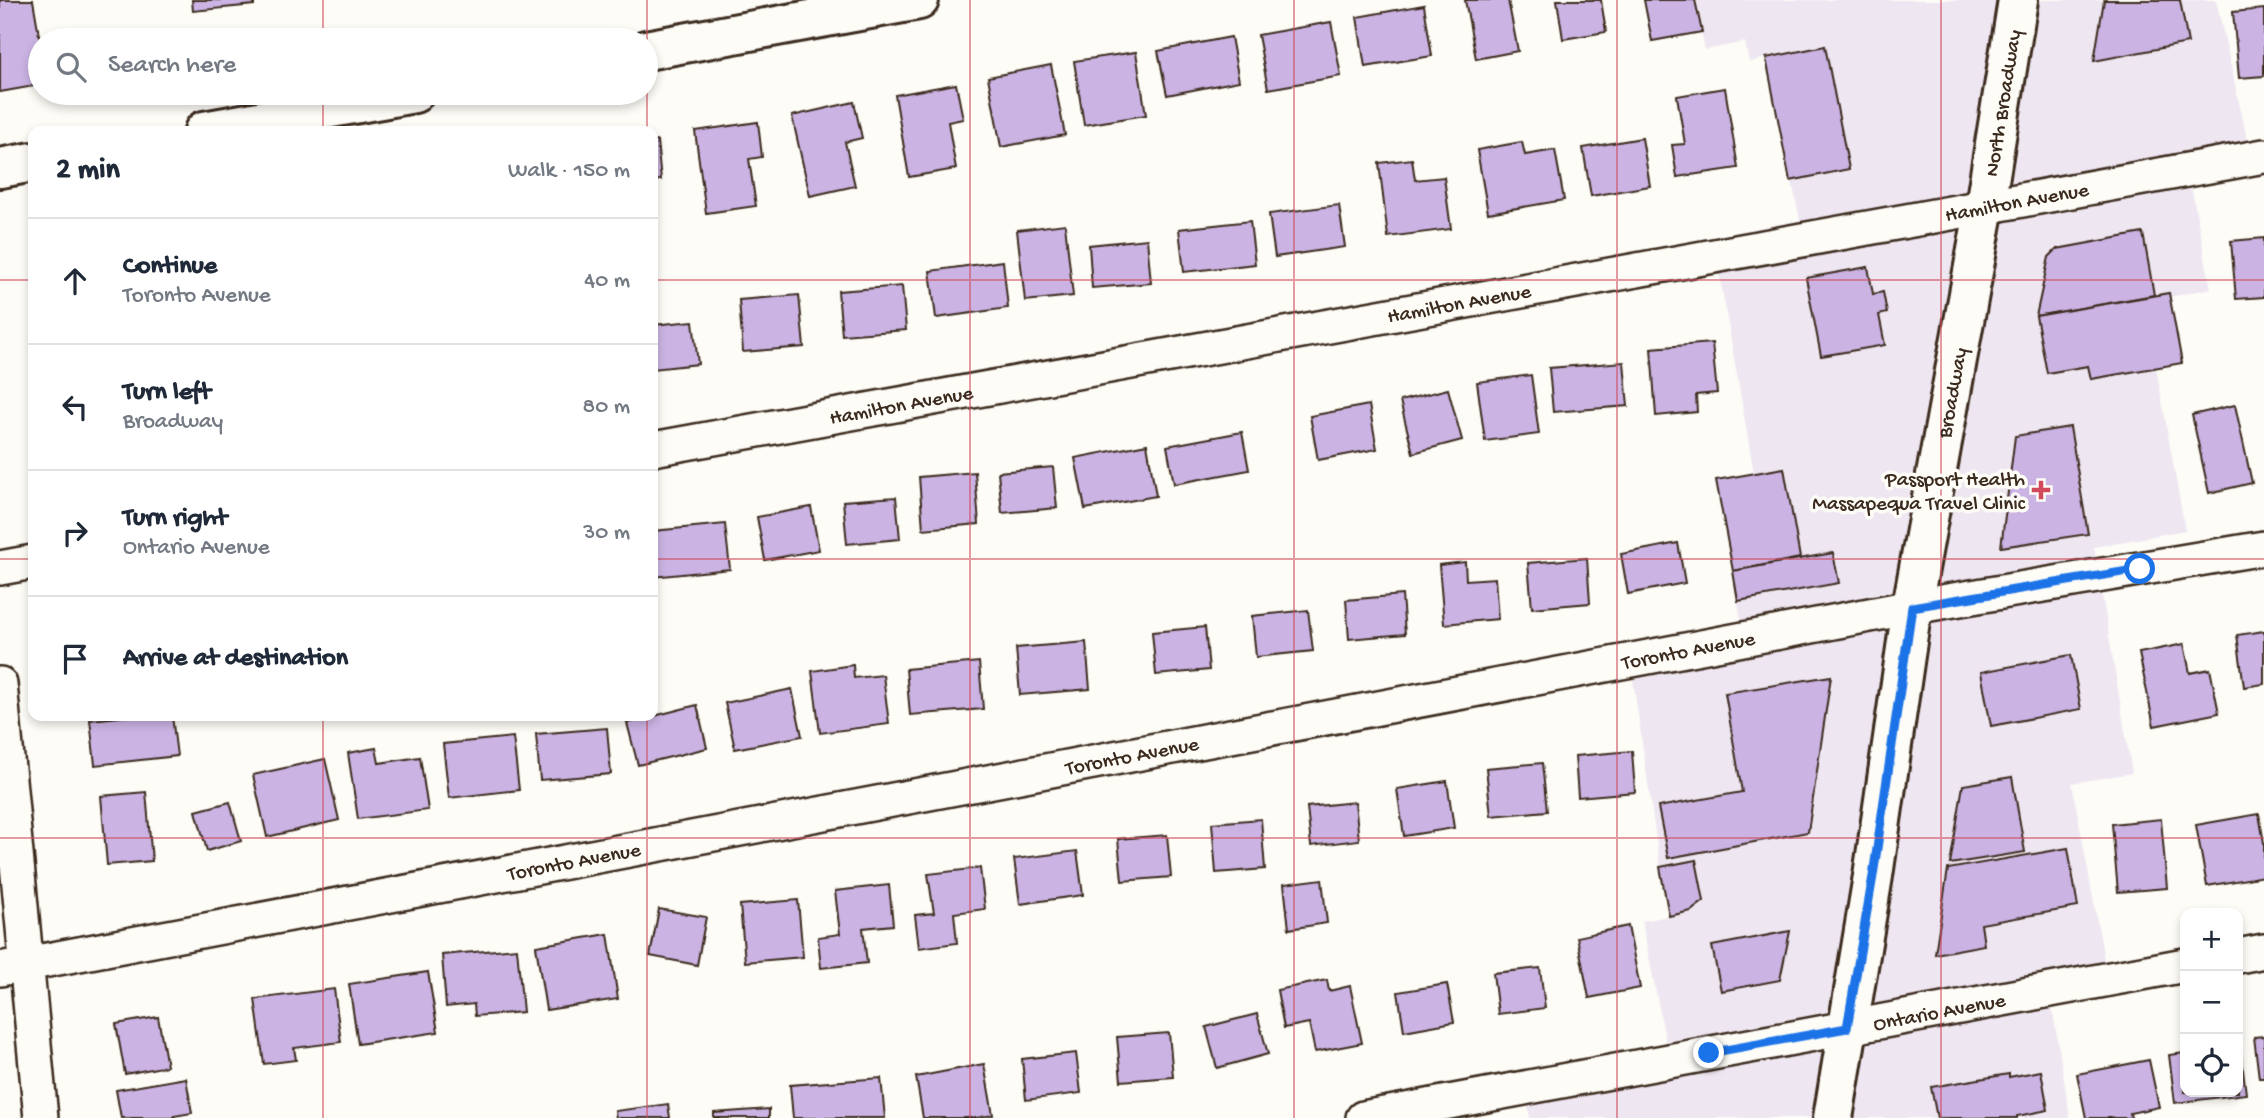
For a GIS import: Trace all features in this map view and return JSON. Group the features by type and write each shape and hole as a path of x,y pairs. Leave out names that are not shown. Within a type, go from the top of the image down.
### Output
{"main road":[{"path":"658,48 919,0"},
{"name":"North Broadway","path":"1985,206 2018,0"},
{"path":"232,126 348,105"},
{"path":"0,169 28,163"},
{"name":"Broadway","path":"1833,1118 1873,876 1912,607 1985,206"}],"street":[{"name":"Hamilton Avenue","path":"658,448 2264,156"},
{"name":"Toronto Avenue","path":"13,967 1912,607 2264,548"},
{"path":"0,568 28,563"},
{"path":"0,684 13,967 41,1118"},
{"path":"2243,955 2264,951"},
{"name":"Ontario Avenue","path":"1363,1118 2180,966"}],"shaded area":[{"path":"1644,0 2216,0 2248,143 2185,156 2211,288 2170,297 2182,363 2156,368 2185,530 2094,547 2132,773 2072,783 2106,970 2048,981 2070,1118 1530,1118 1527,1100 1664,1047 1665,1038 1642,921 1669,916 1633,679 1747,654 1716,480 1754,473 1713,237 1800,220 1766,58 1749,62 1745,42 1705,50 1701,32 1652,41"}],"building":[{"path":"0,0 33,0 38,28 28,28 28,87 0,92"},
{"path":"192,0 254,0 254,5 193,11"},
{"path":"1465,0 1508,0 1518,51 1476,59"},
{"path":"1557,0 1601,0 1606,32 1563,39"},
{"path":"1644,0 1695,0 1702,32 1652,41"},
{"path":"2104,0 2180,0 2188,43 2094,61"},
{"path":"1424,5 1432,56 1365,67 1357,17"},
{"path":"2264,9 2264,76 2239,78 2233,12"},
{"path":"1331,22 1341,76 1268,89 1258,35"},
{"path":"1231,37 1239,81 1167,95 1158,51"},
{"path":"1825,46 1849,169 1790,181 1766,58"},
{"path":"1136,52 1146,115 1084,125 1074,61"},
{"path":"1051,65 1065,135 1001,147 988,77"},
{"path":"956,84 963,119 948,122 956,169 909,177 895,95"},
{"path":"1725,88 1738,168 1677,177 1672,145 1685,144 1677,96"},
{"path":"854,102 862,138 845,142 855,186 810,196 792,116"},
{"path":"758,122 762,157 749,159 756,206 706,213 695,131"},
{"path":"1642,138 1650,186 1591,196 1583,148"},
{"path":"1522,142 1525,155 1555,150 1564,200 1488,213 1477,150"},
{"path":"658,151 661,180 658,180"},
{"path":"1412,159 1415,180 1444,177 1451,229 1388,237 1379,163"},
{"path":"1339,205 1345,247 1275,257 1269,214"},
{"path":"1250,221 1255,264 1184,272 1179,229"},
{"path":"1065,224 1073,296 1025,301 1017,230"},
{"path":"2143,233 2154,295 2036,316 2049,257 2057,249"},
{"path":"2264,238 2264,297 2236,299 2231,241"},
{"path":"1147,239 1151,283 1092,288 1089,245"},
{"path":"1003,261 1008,308 936,318 930,271"},
{"path":"1868,267 1873,294 1883,292 1887,313 1879,315 1885,345 1821,356 1806,278"},
{"path":"902,286 906,330 842,335 838,291"},
{"path":"2169,293 2182,363 2091,379 2088,366 2047,373 2036,316"},
{"path":"799,295 804,347 743,352 739,300"},
{"path":"693,321 698,364 658,368 658,324"},
{"path":"1712,343 1717,393 1696,395 1697,412 1656,416 1651,348"},
{"path":"1624,362 1628,406 1553,412 1549,368"},
{"path":"1531,375 1539,434 1485,441 1477,382"},
{"path":"1448,389 1462,440 1413,453 1400,401"},
{"path":"1369,405 1377,449 1318,460 1310,416"},
{"path":"2235,405 2252,483 2209,493 2192,415"},
{"path":"2070,427 2088,534 2001,547 2015,436"},
{"path":"1242,432 1249,470 1174,484 1167,446"},
{"path":"1147,444 1156,496 1085,509 1075,458"},
{"path":"1053,467 1057,508 1002,513 998,472"},
{"path":"1784,468 1800,558 1733,571 1716,480"},
{"path":"975,472 979,524 923,529 919,477"},
{"path":"896,497 900,539 847,544 843,501"},
{"path":"811,507 819,550 765,560 757,517"},
{"path":"725,524 730,569 658,576 658,531"},
{"path":"1678,543 1685,583 1628,594 1621,554"},
{"path":"1833,553 1839,583 1738,601 1733,571"},
{"path":"1587,558 1590,603 1532,608 1528,563"},
{"path":"1465,562 1466,580 1495,578 1498,619 1444,624 1439,565"},
{"path":"1402,595 1405,634 1349,639 1346,600"},
{"path":"1308,610 1313,651 1256,657 1252,616"},
{"path":"1205,627 1209,670 1156,675 1152,632"},
{"path":"2264,631 2264,684 2244,687 2237,635"},
{"path":"1086,642 1090,689 1020,695 1016,648"},
{"path":"2184,644 2190,673 2210,669 2219,713 2154,726 2139,653"},
{"path":"2071,655 2081,709 1991,726 1981,672"},
{"path":"979,662 983,709 910,715 906,669"},
{"path":"853,665 854,678 883,675 889,724 820,733 812,671"},
{"path":"1831,676 1808,832 1668,858 1658,807 1742,792 1725,693"},
{"path":"792,689 802,736 735,749 725,703"},
{"path":"697,705 707,748 638,765 627,723 658,721 658,715"},
{"path":"90,721 173,721 177,756 95,765"},
{"path":"607,728 611,774 540,780 536,734"},
{"path":"513,737 519,790 449,798 443,744"},
{"path":"376,748 379,763 420,757 428,810 358,819 348,753"},
{"path":"1632,751 1635,792 1578,797 1575,756"},
{"path":"325,759 339,820 267,837 253,775"},
{"path":"1542,763 1547,811 1491,816 1486,768"},
{"path":"2012,777 2025,852 1950,864 1963,785"},
{"path":"1447,781 1454,828 1404,836 1397,789"},
{"path":"146,792 152,861 107,865 101,796"},
{"path":"230,802 241,841 207,851 196,811"},
{"path":"1355,802 1359,840 1311,846 1307,807"},
{"path":"2259,814 2264,843 2264,876 2207,886 2196,825"},
{"path":"1261,819 1265,869 1216,873 1212,823"},
{"path":"2161,819 2167,888 2118,892 2112,824"},
{"path":"1167,835 1171,877 1122,881 1118,839"},
{"path":"2068,848 2078,907 1981,924 1984,945 1935,954 1948,869"},
{"path":"1077,851 1083,895 1020,904 1014,859"},
{"path":"1696,860 1704,901 1691,911 1669,916 1660,867"},
{"path":"980,868 985,909 954,913 957,943 919,948 915,915 934,913 928,874"},
{"path":"1322,879 1327,923 1289,929 1284,884"},
{"path":"889,885 893,925 863,928 867,963 821,968 818,937 840,934 835,891"},
{"path":"798,900 803,957 745,962 740,905"},
{"path":"659,909 706,917 697,965 650,956"},
{"path":"1628,926 1640,988 1589,998 1577,937"},
{"path":"1790,931 1780,980 1721,991 1712,946"},
{"path":"608,934 618,999 546,1010 536,946"},
{"path":"517,948 523,1012 475,1016 474,1004 446,1007 442,955"},
{"path":"1540,968 1545,1008 1498,1014 1493,973"},
{"path":"428,972 438,1032 358,1044 349,984"},
{"path":"1327,980 1329,991 1350,986 1362,1043 1315,1052 1309,1023 1284,1028 1277,990"},
{"path":"1447,984 1454,1022 1404,1031 1398,992"},
{"path":"334,989 341,1042 294,1048 296,1060 264,1064 255,999"},
{"path":"1257,1014 1268,1054 1217,1068 1206,1027"},
{"path":"158,1017 167,1066 125,1074 116,1024"},
{"path":"1169,1033 1173,1077 1121,1081 1117,1037"},
{"path":"2264,1036 2264,1078 2259,1078 2254,1037"},
{"path":"1076,1053 1081,1093 1026,1100 1022,1059"},
{"path":"2180,1054 2180,1097 2222,1097 2175,1103 2169,1055"},
{"path":"2149,1060 2159,1107 2130,1113 2131,1118 2086,1118 2077,1074"},
{"path":"984,1064 993,1115 976,1118 923,1118 916,1077"},
{"path":"2243,1070 2246,1094 2243,1094"},
{"path":"2041,1071 2048,1110 2017,1118 1937,1118 1931,1087"},
{"path":"186,1078 192,1113 174,1118 121,1118 116,1090"},
{"path":"881,1078 885,1118 793,1118 790,1085"},
{"path":"668,1104 670,1118 616,1118 615,1111"},
{"path":"769,1109 769,1118 714,1118 714,1113"}],"place":[{"name":"Passport Health Massapequa Travel Clinic","path":"2041,490"}],"route":[{"path":"1709,1053 1847,1028 1873,876 1912,607 2140,569"}]}
